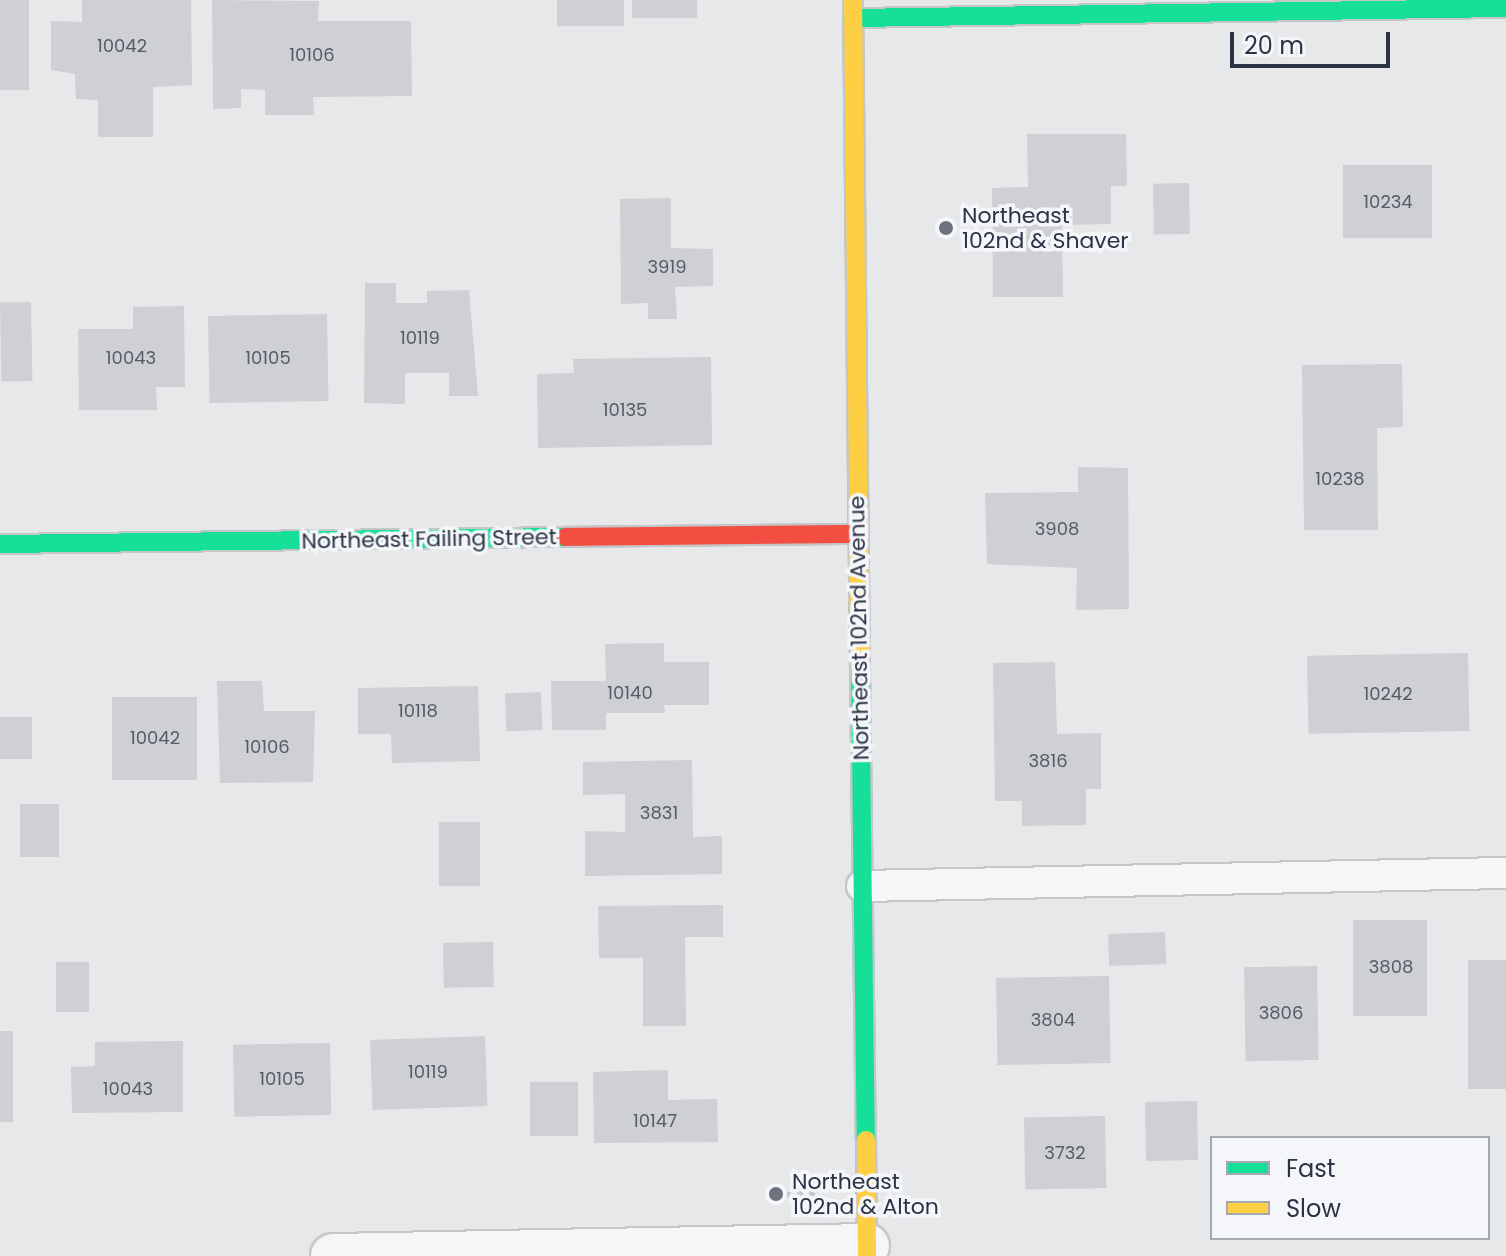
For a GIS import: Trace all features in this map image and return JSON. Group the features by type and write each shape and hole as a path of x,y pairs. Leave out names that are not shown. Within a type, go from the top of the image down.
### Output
{"street":[{"path":"853,9 1506,8"},
{"name":"Northeast 102nd Avenue","path":"853,9 867,1251"},
{"name":"Northeast Failing Street","path":"0,544 858,534"},
{"path":"333,1256 867,1251"}],"lane":[{"path":"862,886 1506,873"}],"building":[{"path":"0,0 29,0 29,90 0,90"},
{"path":"82,0 191,0 192,85 153,87 153,137 98,137 98,100 76,99 75,74 51,70 51,21 82,22"},
{"path":"212,0 319,1 318,21 411,21 412,96 313,97 314,115 265,115 265,90 241,89 241,108 213,109"},
{"path":"557,0 624,0 624,26 557,26"},
{"path":"632,0 697,0 697,18 632,18"},
{"path":"1027,134 1126,134 1127,186 1111,186 1111,224 1062,225 1063,297 993,297 992,188 1028,187"},
{"path":"1343,165 1432,165 1432,238 1343,238"},
{"path":"1189,183 1190,234 1154,235 1153,184"},
{"path":"671,198 671,248 713,249 713,286 675,287 677,319 648,319 648,303 621,304 620,199"},
{"path":"365,283 396,283 396,303 427,303 427,291 469,290 478,396 449,396 449,373 405,373 405,404 364,403"},
{"path":"31,302 32,381 1,382 0,303"},
{"path":"184,306 185,387 156,387 157,410 79,410 78,329 133,329 133,307"},
{"path":"327,314 329,401 210,403 208,316"},
{"path":"711,357 712,445 538,448 537,374 574,373 573,359"},
{"path":"1402,364 1403,427 1377,428 1378,530 1304,530 1302,365"},
{"path":"1078,467 1128,468 1129,609 1076,610 1077,568 987,564 985,493 1078,492"},
{"path":"664,643 664,662 709,662 709,705 664,705 665,713 606,713 606,730 552,730 551,681 606,681 605,644"},
{"path":"1468,653 1469,731 1308,734 1307,656"},
{"path":"1055,662 1057,734 1101,733 1101,789 1086,789 1086,825 1022,826 1022,801 995,801 993,663"},
{"path":"217,681 262,681 264,711 315,711 313,782 220,783"},
{"path":"478,686 480,761 392,763 391,734 358,734 358,688"},
{"path":"541,692 542,730 506,731 505,693"},
{"path":"112,697 197,697 197,780 112,780"},
{"path":"0,717 32,717 32,759 0,759"},
{"path":"692,760 693,837 722,836 722,874 585,876 585,831 625,832 625,794 583,795 583,762"},
{"path":"20,804 59,804 59,857 20,857"},
{"path":"439,822 480,822 480,886 439,886"},
{"path":"723,905 723,937 685,937 686,1026 643,1026 643,958 599,958 598,906"},
{"path":"1353,920 1427,920 1427,1016 1353,1016"},
{"path":"1165,932 1166,964 1109,966 1108,934"},
{"path":"493,942 494,987 444,988 443,943"},
{"path":"1468,960 1506,960 1506,1089 1468,1089"},
{"path":"56,962 89,962 89,1012 56,1012"},
{"path":"1317,966 1319,1060 1246,1061 1244,967"},
{"path":"1109,976 1111,1063 998,1065 996,978"},
{"path":"0,1031 13,1031 13,1122 0,1122"},
{"path":"485,1036 487,1106 373,1110 370,1040"},
{"path":"183,1041 183,1112 72,1113 71,1067 95,1066 95,1042"},
{"path":"330,1043 331,1115 234,1117 233,1045"},
{"path":"668,1070 668,1100 717,1099 718,1142 594,1143 593,1072"},
{"path":"530,1082 578,1082 578,1136 530,1136"},
{"path":"1197,1101 1198,1160 1146,1161 1145,1102"},
{"path":"1105,1116 1106,1188 1025,1189 1024,1117"}],"traffic: fast":[{"path":"853,18 1506,8"},
{"path":"0,544 565,537"},
{"path":"860,668 866,1140"}],"traffic: slow":[{"path":"853,0 860,668"},
{"path":"866,1140 867,1256"}],"traffic: jam":[{"path":"565,537 858,534"}],"place":[{"name":"Northeast 102nd & Shaver","path":"946,228"},
{"name":"Northeast 102nd & Alton","path":"776,1194"}]}
